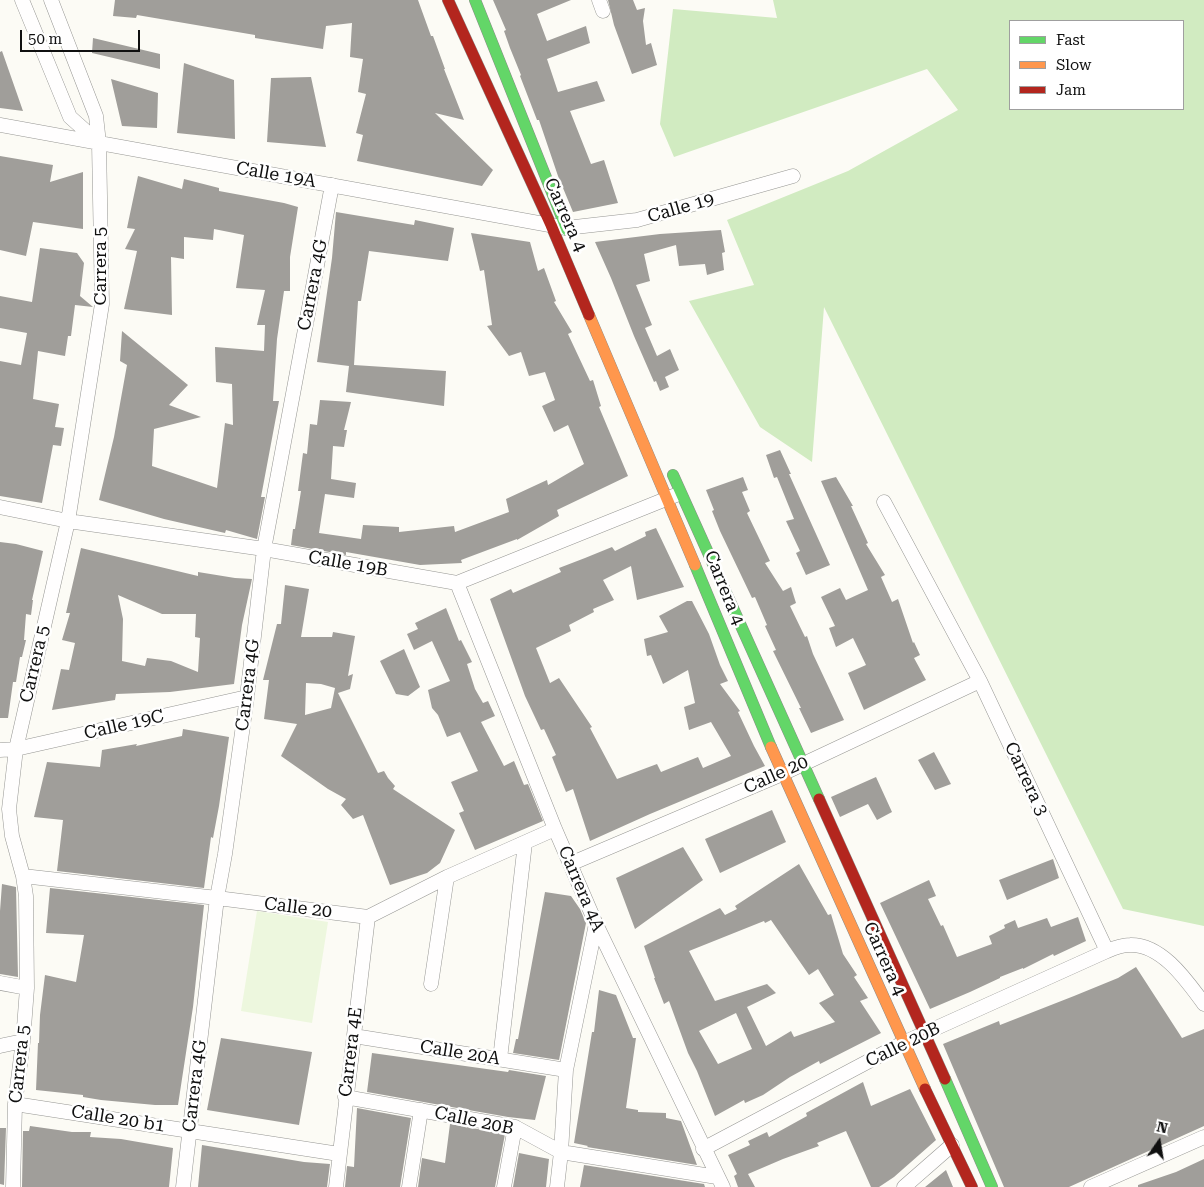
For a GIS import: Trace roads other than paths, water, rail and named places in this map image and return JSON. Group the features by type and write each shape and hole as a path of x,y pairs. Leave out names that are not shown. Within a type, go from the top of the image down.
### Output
{"main road":[{"name":"Carrera 4","path":"448,0 675,495 802,763 925,1033 992,1187"},
{"name":"Carrera 4","path":"475,0 568,232"},
{"name":"Carrera 4","path":"669,465 675,495 782,774 903,1043 972,1187"}],"street":[{"path":"22,0 70,117 99,143"},
{"name":"Carrera 5","path":"13,1187 16,1104 27,988 26,896 23,876 12,836 9,809 16,749 68,521 102,304 99,143 96,116 51,0"},
{"name":"Calle 19A","path":"0,125 551,225"},
{"name":"Calle 19","path":"551,225 568,232 637,220 793,176"},
{"name":"Carrera 4G","path":"183,1187 217,898 247,697 264,549 332,185"},
{"path":"457,583 675,495"},
{"name":"Carrera 3","path":"884,502 980,681 1107,951"},
{"name":"Calle 19B","path":"0,507 68,521 264,549 457,583"},
{"name":"Carrera 4A","path":"457,583 555,829 596,924 720,1182"},
{"name":"Calle 20","path":"570,864 782,774 980,681"},
{"name":"Calle 19C","path":"0,750 16,749 247,697"},
{"path":"368,917 447,877 555,829"},
{"path":"500,1059 525,843"},
{"name":"Calle 20","path":"23,876 368,917"},
{"path":"431,984 447,877"},
{"name":"Carrera 4E","path":"336,1187 345,1097 368,917"},
{"path":"557,1187 566,1070 596,924"},
{"path":"1107,951 1120,946 1130,945 1150,950 1165,959 1180,972 1204,1004"},
{"name":"Calle 20B","path":"703,1149 903,1043 1107,951"},
{"path":"0,983 27,988"},
{"name":"Calle 20A","path":"354,1036 566,1070"},
{"path":"0,1046 23,1041"},
{"name":"Calle 20B","path":"345,1097 516,1126 561,1152 720,1182"},
{"name":"Calle 20 b1","path":"16,1104 339,1154"},
{"path":"409,1187 420,1110"},
{"path":"504,1187 516,1126"},
{"path":"1091,1187 1204,1137"},
{"path":"904,1187 952,1144"}]}
